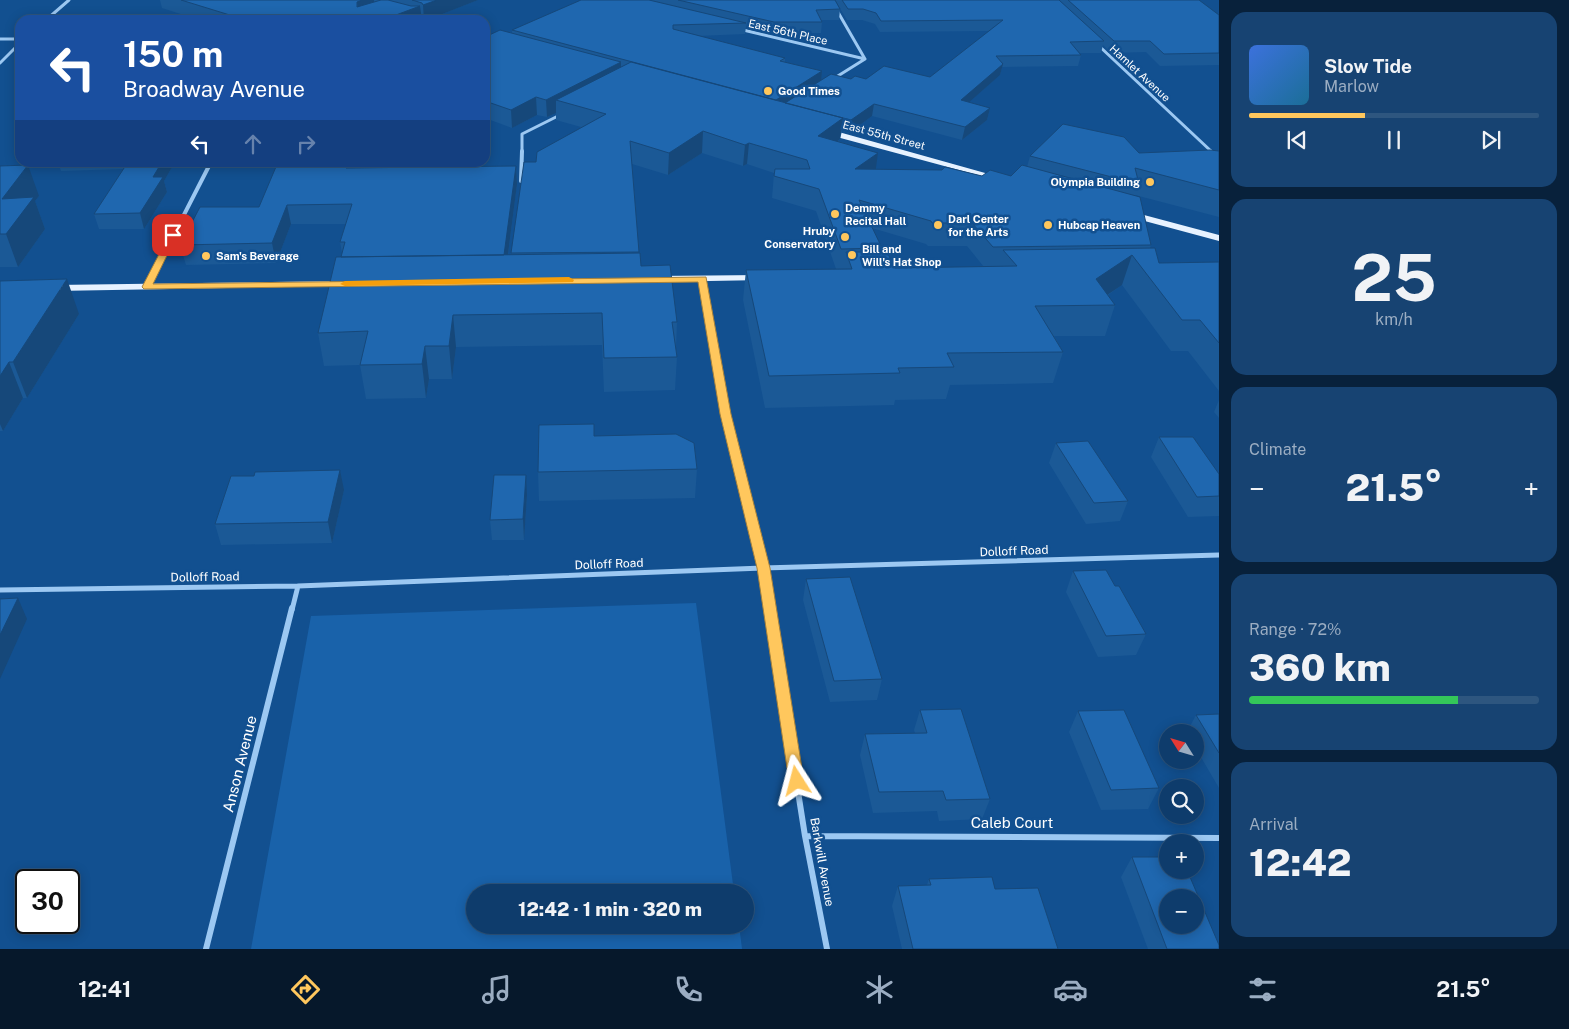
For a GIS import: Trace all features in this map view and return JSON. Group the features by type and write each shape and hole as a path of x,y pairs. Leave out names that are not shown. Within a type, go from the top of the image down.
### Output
{"main road":[{"name":"East 55th Street","path":"812,127 1011,181"},
{"path":"1115,210 1219,238"},
{"path":"643,279 768,278"},
{"path":"49,288 360,283"}],"street":[{"path":"52,15 69,0"},
{"path":"825,84 865,59 831,0"},
{"name":"East 56th Place","path":"734,28 865,59"},
{"path":"0,39 15,39"},
{"name":"Hamlet Avenue","path":"1092,40 1219,159"},
{"path":"0,63 15,48"},
{"path":"521,183 522,134 563,113"},
{"path":"147,287 207,167"},
{"name":"Barkwill Avenue","path":"702,279 726,414 763,568 805,836 827,949"},
{"name":"Dolloff Road","path":"0,590 298,586 763,568 1219,555"},
{"name":"Anson Avenue","path":"206,949 298,586"},
{"name":"Caleb Court","path":"805,836 1219,838"}],"shaded area":[{"path":"696,603 733,884 466,884 466,934 740,934 742,949 251,949 311,616"}],"building":[{"path":"181,0 362,0 357,2 357,7 381,0 388,0 411,6 420,6 396,15 230,15"},
{"path":"412,0 437,0 423,5"},
{"path":"581,0 649,0 746,23 673,25 673,29 785,58 780,61 822,71 776,100 512,30"},
{"path":"678,0 835,0 840,9 816,10 822,22 774,22"},
{"path":"842,0 1059,0 1104,41 1070,42 1081,55 996,56 1003,64 961,100 990,108 965,127 874,104 851,120 785,103 831,74 851,79 855,76 866,79 884,66 930,77 1003,20 881,21 876,13 863,9 848,9"},
{"path":"1068,0 1199,0 1219,15 1219,53 1164,54 1150,41 1114,41"},
{"path":"500,30 621,62 546,100 536,97 511,110 490,103 490,35"},
{"path":"631,62 843,118 818,136 878,153 855,169 942,170 945,167 982,176 990,170 1011,176 1022,165 1140,197 1151,245 993,247 972,223 932,223 931,221 859,200 882,248 841,249 819,189 774,176 775,169 810,169 807,160 749,143 745,145 703,131 669,153 630,141 639,252 511,253 524,162 536,162 537,152 606,114 556,100"},
{"path":"1063,124 1124,137 1139,153 1219,151 1219,190 1135,168 1139,184 1030,156"},
{"path":"0,166 26,167 2,199 34,197 6,234 0,234"},
{"path":"516,166 504,255 341,257 345,242 340,242 352,204 287,205 272,243 180,245 200,207 259,207 276,167"},
{"path":"125,167 159,167 153,177 163,177 140,213 94,214"},
{"path":"1155,248 1159,263 1219,262 1219,343 1200,320 1182,320 1132,255 1096,279 1115,305 1035,306 1063,352 947,353 954,367 898,368 900,373 769,376 746,270 852,269 846,252 887,252 895,268 1017,266 1003,250"},
{"path":"640,253 641,266 670,265 677,322 672,322 677,357 604,358 602,313 453,315 449,346 425,346 422,364 360,365 368,331 318,333 336,257"},
{"path":"67,279 13,362 9,362 0,376 0,281"},
{"path":"594,424 594,436 676,434 694,443 697,469 538,472 539,425"},
{"path":"1159,437 1193,437 1219,474 1219,496 1197,497"},
{"path":"1088,441 1128,501 1094,503 1056,443"},
{"path":"340,470 328,522 215,524 231,476 254,476 255,472"},
{"path":"494,475 526,475 523,519 490,520"},
{"path":"1106,570 1115,586 1119,586 1146,634 1106,636 1073,571"},
{"path":"850,577 882,679 834,681 806,579"},
{"path":"18,598 0,635 0,599"},
{"path":"961,709 990,799 946,800 943,791 879,792 865,734 927,733 920,710"},
{"path":"1124,710 1159,788 1111,790 1078,711"},
{"path":"1219,714 1219,753 1204,728 1204,724 1201,724 1196,715"},
{"path":"1132,857 1159,857 1159,879 1191,879 1195,889 1159,889 1159,928"},
{"path":"992,877 995,889 1038,888 1058,949 913,949 898,886 931,885 929,879"},
{"path":"1204,910 1219,949 1167,949 1161,934 1204,934"}],"slow traffic":[{"path":"345,284 569,280"}],"place":[{"name":"Good Times","path":"768,91"},
{"name":"Olympia Building","path":"1150,182"},
{"name":"Demmy Recital Hall","path":"835,214"},
{"name":"Darl Center for the Arts","path":"938,225"},
{"name":"Hubcap Heaven","path":"1048,225"},
{"name":"Hruby Conservatory","path":"845,237"},
{"name":"Bill and Will's Hat Shop","path":"852,255"},
{"name":"Sam's Beverage","path":"206,256"}],"route":[{"path":"173,235 147,287 508,280 702,279 726,414 763,568 797,781"}]}
